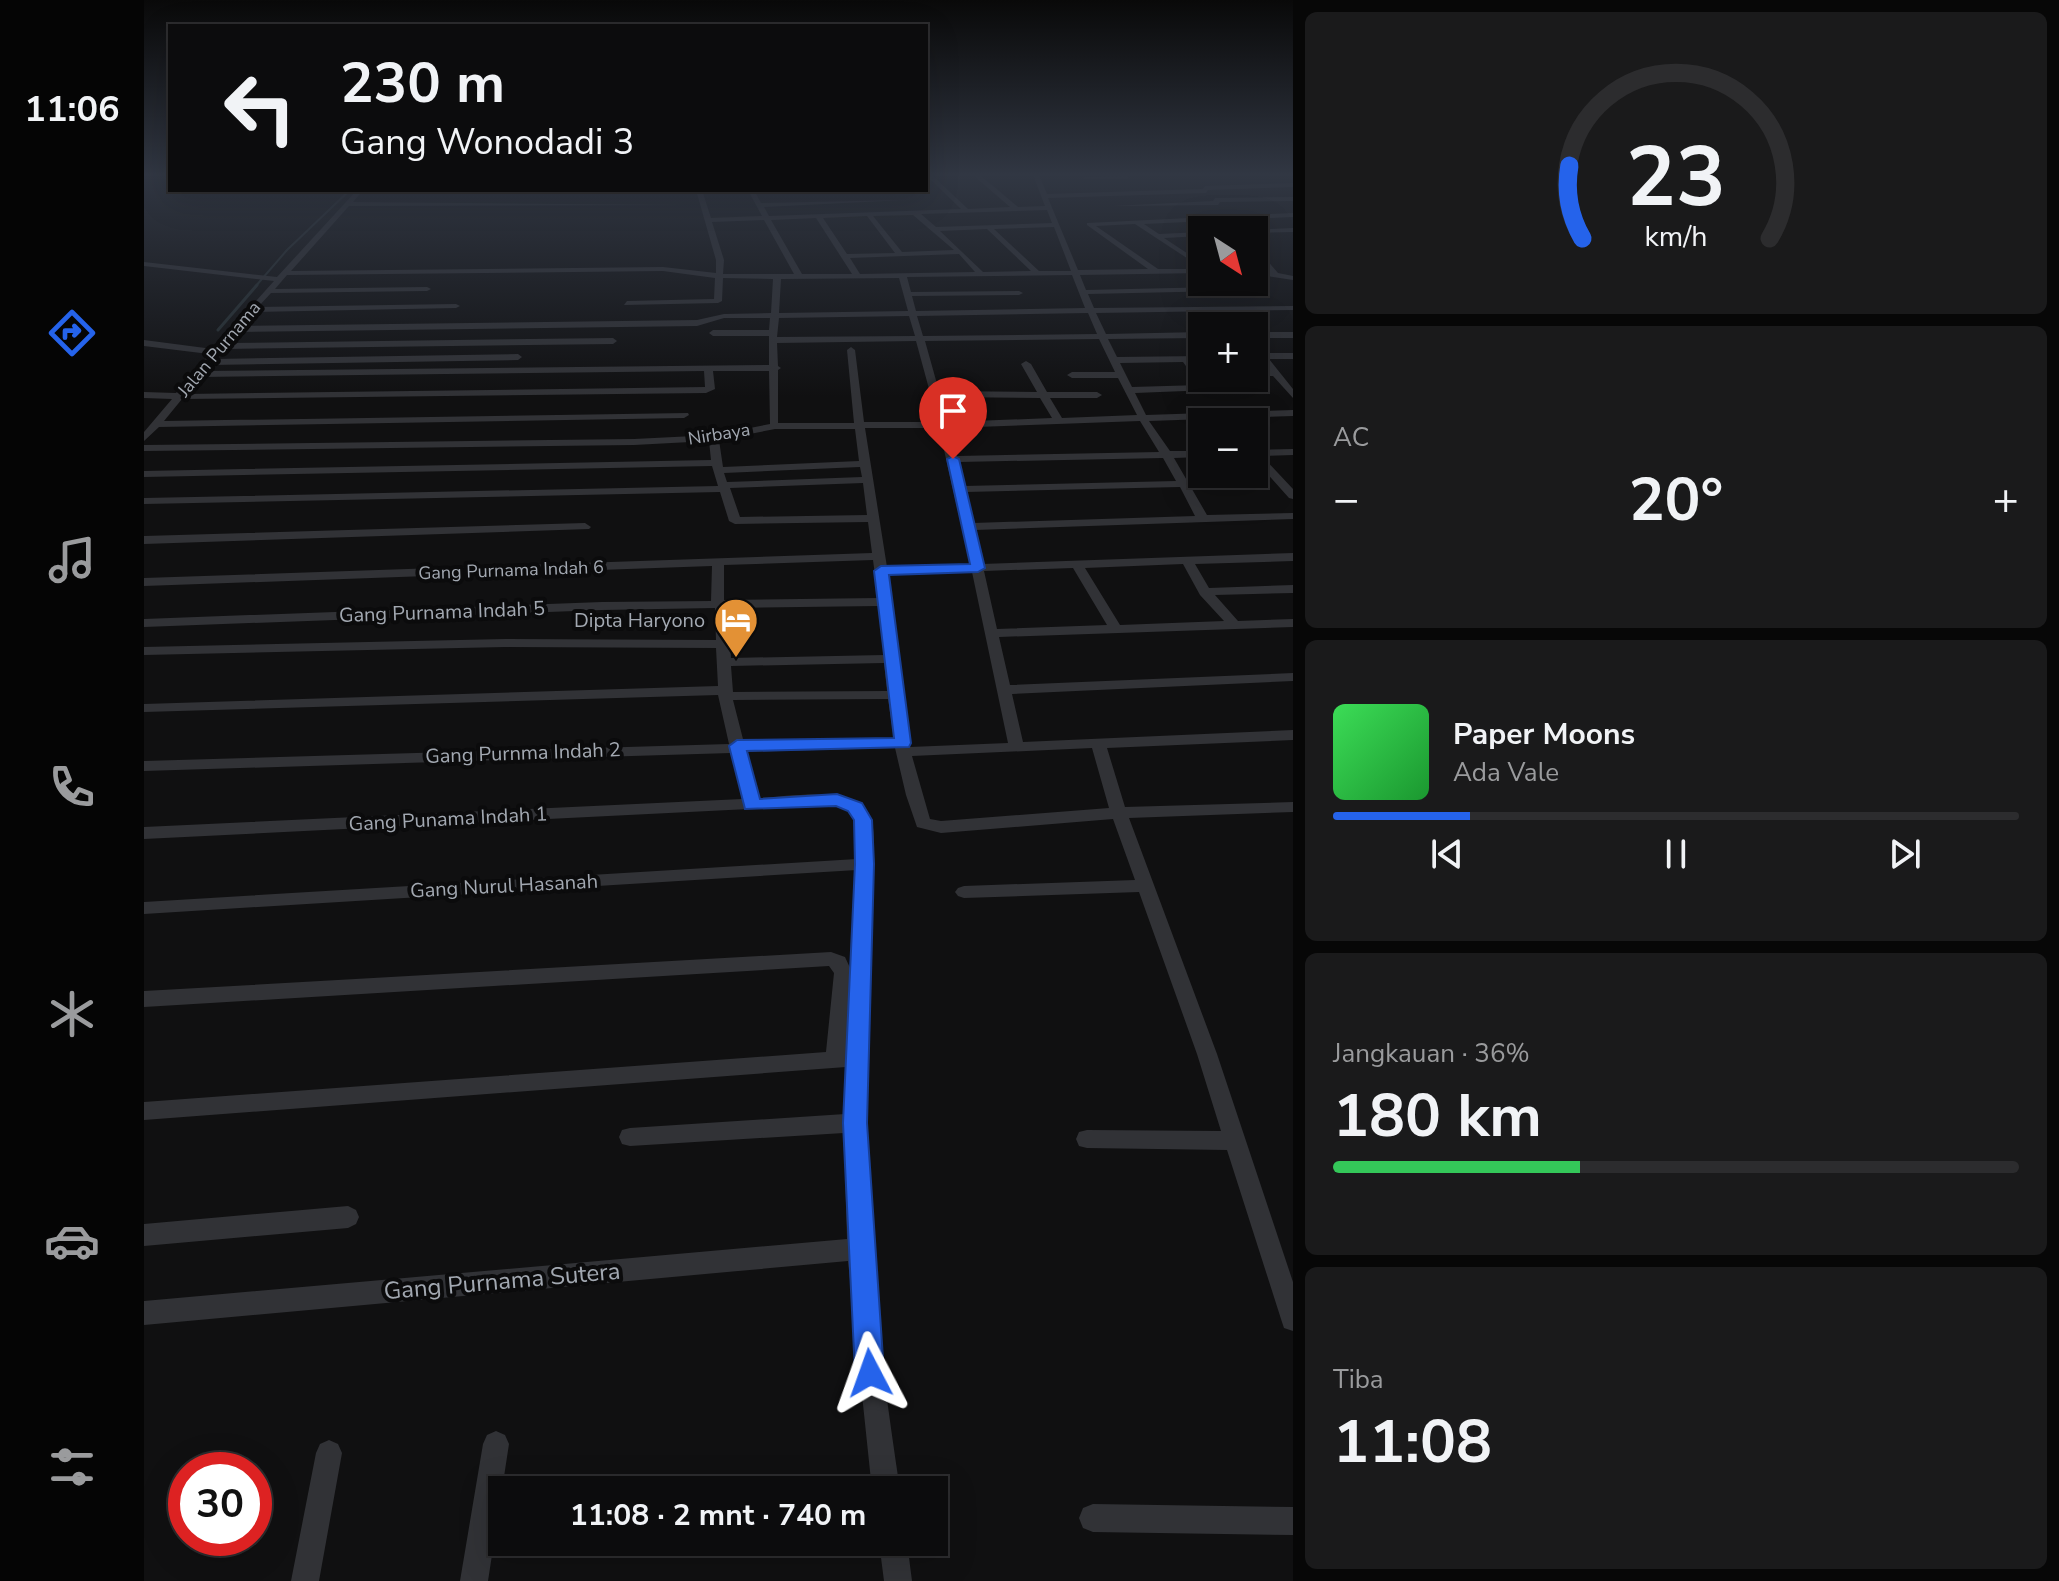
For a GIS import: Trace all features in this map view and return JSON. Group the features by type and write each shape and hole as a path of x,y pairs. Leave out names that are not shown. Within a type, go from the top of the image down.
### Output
{"street":[{"name":"Jalan Purnama","path":"144,438 234,329 307,249"},
{"path":"627,303 716,302 721,276 717,249"},
{"path":"785,249 799,276"},
{"path":"841,249 857,275"},
{"path":"897,249 902,255"},
{"path":"958,249 980,273"},
{"path":"1011,249 1037,273"},
{"path":"1065,249 1121,375 1203,519"},
{"path":"1124,249 1155,271"},
{"path":"846,256 961,252"},
{"path":"144,264 281,277 663,269 721,276 777,277 1188,270"},
{"path":"1268,265 1274,273"},
{"path":"1268,273 1293,278"},
{"path":"902,275 953,459 1017,748"},
{"path":"774,424 777,277"},
{"path":"268,291 427,289"},
{"path":"1082,292 1188,290"},
{"path":"909,294 1019,293"},
{"path":"251,310 456,306"},
{"path":"234,329 707,322 718,317 1293,308"},
{"path":"713,333 921,338 1188,335"},
{"path":"1268,335 1293,335"},
{"path":"144,343 217,349 613,341"},
{"path":"851,350 858,426 880,563 903,747 923,823 941,827 1119,813 1293,807"},
{"path":"1268,356 1293,356"},
{"path":"207,362 518,357"},
{"path":"1115,360 1186,360 1207,388 1130,390"},
{"path":"1026,364 1059,422"},
{"path":"1268,365 1293,395"},
{"path":"144,395 706,390 710,389 708,367"},
{"path":"198,374 776,368"},
{"path":"1268,373 1277,373"},
{"path":"1072,375 1121,375"},
{"path":"936,394 1097,395"},
{"name":"Nirbaya","path":"144,448 714,438 774,424 944,425 1293,413"},
{"path":"154,424 684,415"},
{"path":"714,438 718,466 735,521 873,518"},
{"path":"396,496 411,445"},
{"path":"1268,453 1293,452"},
{"path":"953,459 1188,454"},
{"path":"144,474 866,464"},
{"path":"1268,468 1293,496"},
{"path":"144,501 724,487 868,480"},
{"path":"960,489 1182,484"},
{"path":"969,527 1293,516"},
{"path":"144,540 585,527"},
{"name":"Gang Purnama Indah 6","path":"144,582 718,562 880,563 978,568 1293,557"},
{"path":"1187,561 1205,592 1234,625"},
{"path":"718,562 725,693 752,805"},
{"path":"1078,566 1116,629"},
{"path":"1205,592 1293,589"},
{"name":"Gang Purnama Indah 5","path":"144,623 719,603 885,602"},
{"path":"993,633 1293,623"},
{"path":"144,651 489,644 722,644"},
{"path":"723,662 892,659"},
{"path":"1005,690 1293,677"},
{"path":"144,708 725,693 897,695"},
{"name":"Gang Purnma Indah 2","path":"144,766 737,746 1017,748 1293,735"},
{"path":"1098,744 1119,813 1207,1054 1293,1319"},
{"name":"Gang Punama Indah 1","path":"144,833 823,800 852,805 863,820 865,864"},
{"path":"865,864 855,1123 870,1373 884,1476"},
{"name":"Gang Nurul Hasanah","path":"144,908 865,864"},
{"path":"964,892 1146,886"},
{"path":"144,999 831,959 838,962 843,973 835,1060"},
{"path":"144,1111 858,1059"},
{"path":"630,1137 855,1123"},
{"path":"1087,1139 1233,1141"},
{"path":"144,1235 348,1217"},
{"name":"Gang Purnama Sutera","path":"144,1313 861,1249"},
{"path":"474,1581 496,1444"},
{"path":"305,1581 329,1453"},
{"path":"1093,1518 1293,1521"},
{"path":"895,1556 898,1581"}],"waterway":[{"path":"255,287 288,249"},
{"path":"218,330 257,285"}],"place":[{"name":"Dipta Haryono","path":"736,659"}],"route":[{"path":"870,1373 855,1123 865,864 863,820 855,807 837,800 752,805 737,746 903,743 881,571 978,568 953,459"}]}
